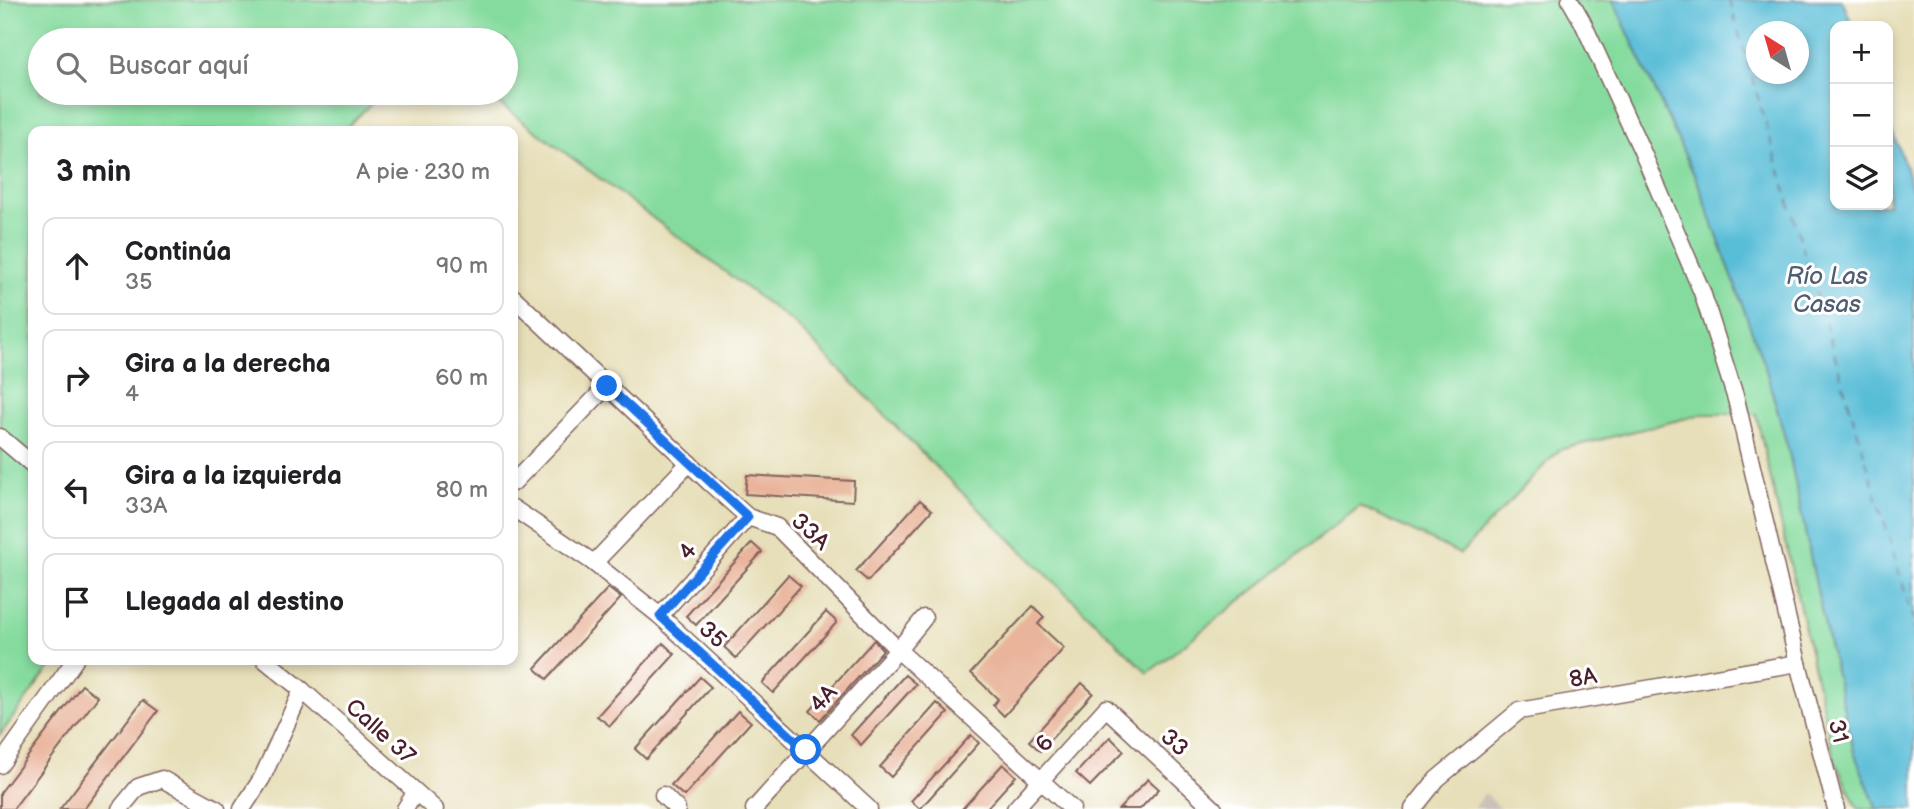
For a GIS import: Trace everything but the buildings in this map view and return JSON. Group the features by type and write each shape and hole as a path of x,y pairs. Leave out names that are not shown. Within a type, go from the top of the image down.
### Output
{"street":[{"name":"31","path":"1570,0 1582,20 1642,151 1702,292 1736,399 1798,663 1836,809"},
{"name":"33A","path":"518,302 748,517 777,527 898,650 1072,809"},
{"path":"518,478 607,386"},
{"path":"0,437 28,461"},
{"path":"594,563 689,463"},
{"name":"35","path":"518,511 594,563 660,616 869,809"},
{"name":"4","path":"660,616 748,517"},
{"name":"4A","path":"754,809 925,618"},
{"name":"8A","path":"1413,809 1437,779 1519,711 1798,663"},
{"path":"0,765 71,665"},
{"name":"Calle 37","path":"271,665 435,809"},
{"path":"242,809 262,778 302,690"},
{"name":"6","path":"1015,809 1106,708"},
{"name":"33","path":"1106,708 1214,809"},
{"path":"120,809 138,787 162,779 218,809"},
{"path":"405,809 415,793"},
{"path":"663,795 677,809"}],"shaded area":[{"path":"1485,793 1501,809 1473,809"}],"green space":[{"path":"0,0 1613,0 1698,183 1766,370 1789,452 1854,752 1877,809 1858,809 1835,761 1756,414 1703,414 1559,450 1460,554 1360,506 1148,673 939,470 795,324 501,105 518,105 518,28 28,28 28,105 370,105 348,126 28,126 28,665 51,665 0,735"}],"water":[{"name":"Río Las Casas","path":"1613,0 1842,0 1851,21 1830,21 1830,210 1893,210 1893,134 1905,164 1914,196 1914,809 1877,809 1854,752 1789,452 1766,370 1698,183"}],"ferry route":[{"path":"1729,0 1914,622"}],"route":[{"path":"607,386 748,517 660,616 806,750"}]}
